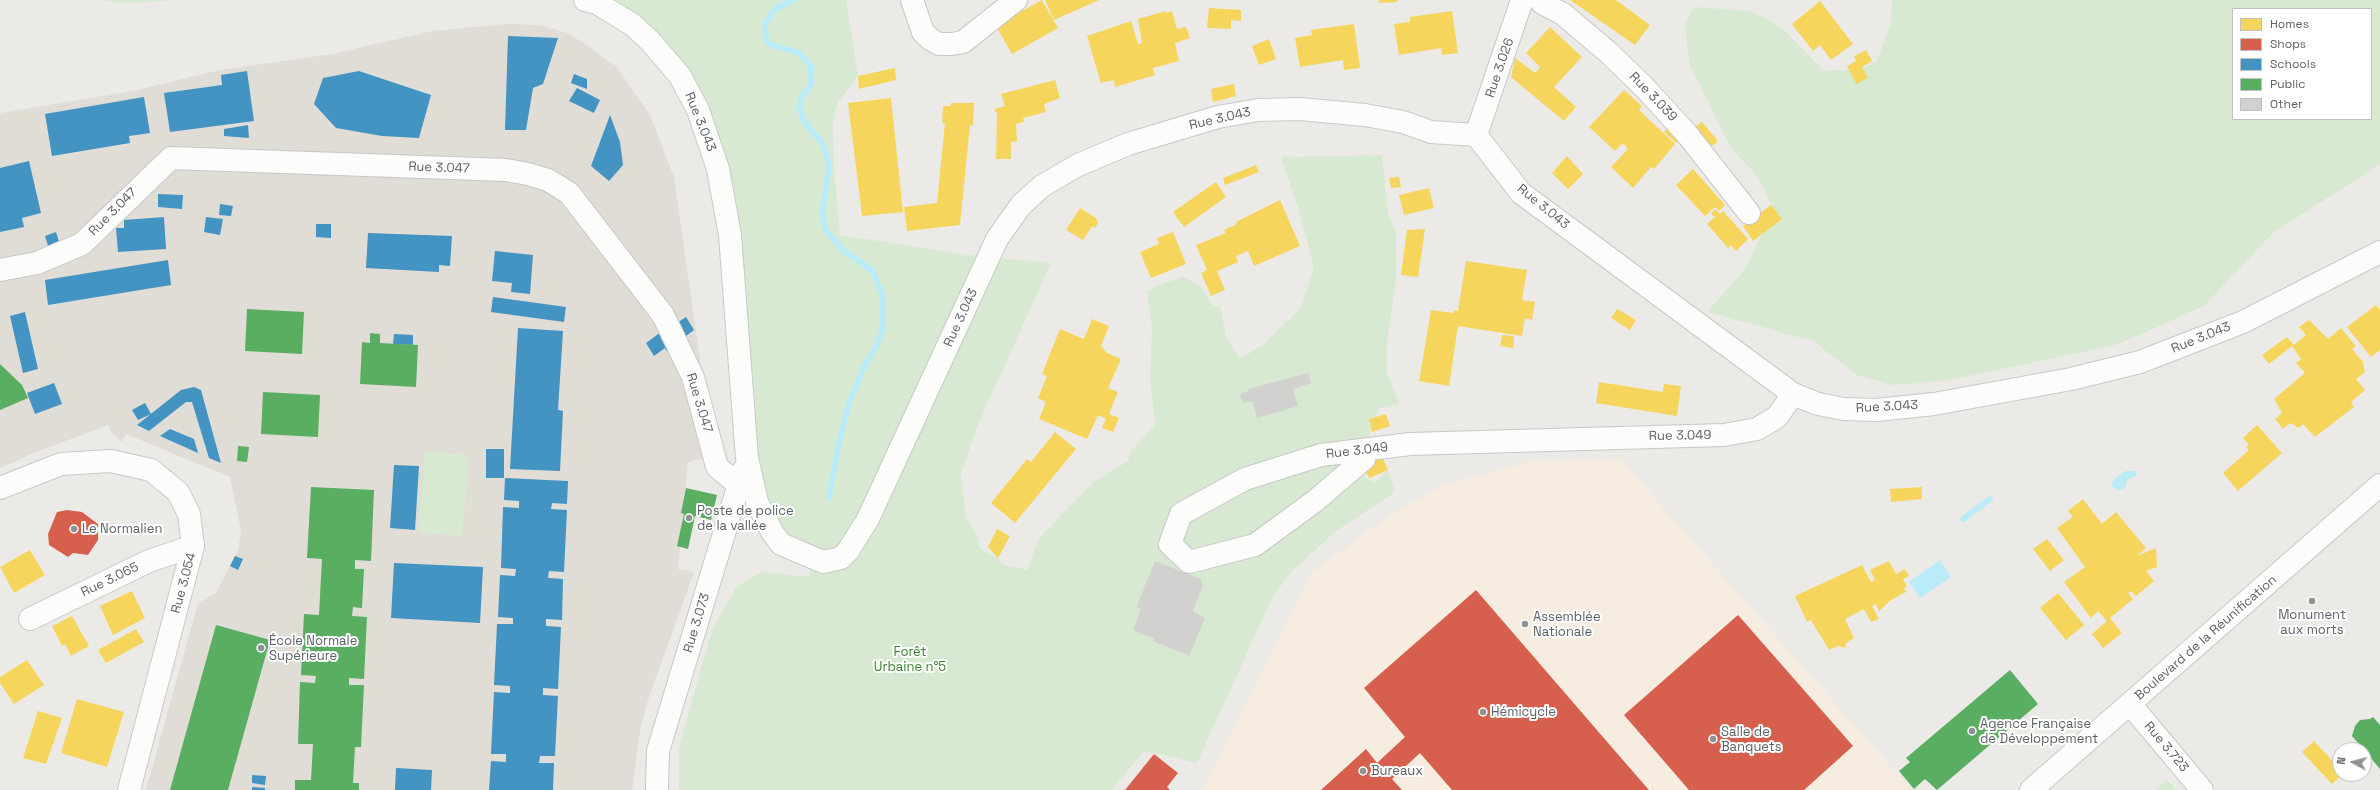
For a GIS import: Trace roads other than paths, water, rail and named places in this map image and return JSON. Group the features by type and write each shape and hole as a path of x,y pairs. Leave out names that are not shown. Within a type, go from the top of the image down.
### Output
{"street":[{"path":"912,0 923,32 930,39 939,44 952,44 963,42 1016,0"},
{"name":"Rue 3.026","path":"1476,135 1522,0"},
{"name":"Rue 3.039","path":"1540,0 1542,3 1563,14 1598,43 1645,88 1692,139 1749,213"},
{"name":"Rue 3.043","path":"595,1 633,25 651,42 680,76 698,110 718,169 730,235 747,458 757,502 772,532 781,544 823,562 841,558 848,551 868,519 997,239 1021,205 1042,186 1078,165 1128,144 1218,117 1258,110 1300,109 1365,115 1403,122 1431,132 1476,135 1521,192 1793,394 1818,404 1844,409 1876,410 1934,404 2071,380 2140,362 2242,322 2380,252"},
{"name":"Rue 3.047","path":"0,270 37,263 82,244 121,203 171,158 506,170 528,174 548,180 569,193 663,315 693,377 717,466 739,485"},
{"name":"Rue 3.049","path":"1364,459 1315,501 1255,545 1189,562 1170,544 1181,514 1245,478 1321,455 1410,444 1724,435 1757,429 1777,417 1793,394"},
{"name":"Rue 3.073","path":"657,790 658,751 747,458"},
{"name":"Rue 3.054","path":"0,488 61,464 81,461 111,461 151,470 178,492 189,514 193,546 129,790"},
{"name":"Boulevard de la Réunification","path":"2031,790 2380,485"},
{"name":"Rue 3.065","path":"30,619 149,561 193,546"},
{"name":"Rue 3.723","path":"2130,704 2202,790"}],"water":[{"path":"2125,471 2135,471 2137,473 2136,476 2127,480 2125,488 2118,490 2113,488 2111,484 2115,478"},
{"path":"1940,560 1951,577 1920,598 1909,582"}],"waterway":[{"path":"793,0 775,9 765,24 766,39 769,44 799,53 811,66 811,84 801,99 799,109 806,124 823,144 829,166 822,215 826,231 843,250 873,271 883,296 883,328 877,345 864,367 849,403 838,447 829,498"},
{"path":"1963,519 1990,499"}],"place":[{"name":"Poste de police de la vallée","path":"689,518"},
{"name":"Le Normalien","path":"74,529"},
{"name":"Monument aux morts","path":"2312,601"},
{"name":"Assemblée Nationale","path":"1525,624"},
{"name":"École Normale Supérieure","path":"261,648"},
{"name":"Hémicycle","path":"1483,712"},
{"name":"Agence Française de Développement","path":"1972,731"},
{"name":"Salle de Banquets","path":"1713,739"},
{"name":"Bureaux","path":"1363,771"}],"park label":[{"name":"Forêt Urbaine n°5","path":"910,660"}]}
